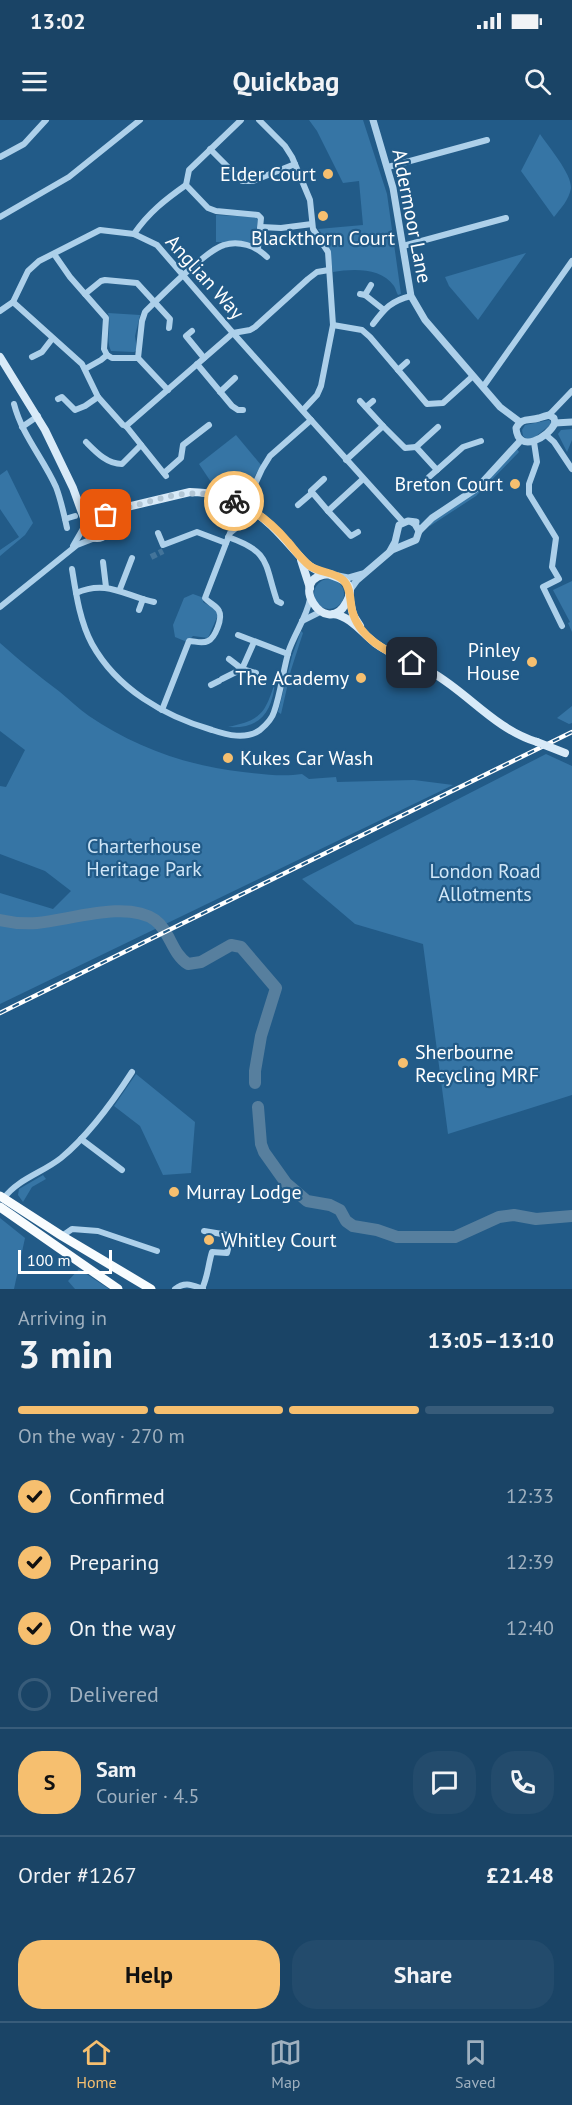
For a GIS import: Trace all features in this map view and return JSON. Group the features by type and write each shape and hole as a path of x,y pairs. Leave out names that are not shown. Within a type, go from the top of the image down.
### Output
{"highway":[{"path":"1,1200 151,1289"},
{"path":"1,1200 118,1289"}],"main road":[{"path":"0,357 38,416 73,488 87,533 94,538 102,537 107,534 110,524 116,517 131,507"},
{"path":"73,488 88,507 108,517 110,524"},
{"path":"85,524 89,514 131,507 190,492 212,494 245,506 274,527 299,556 314,569 334,575 346,583 353,615 363,632"},
{"path":"299,556 310,588 310,599 320,612 342,616 390,653 432,672 507,729 568,755"},
{"path":"310,588 320,576 334,575"},
{"path":"333,614 343,608 349,594"}],"street":[{"path":"0,157 24,144 46,120"},
{"path":"0,217 69,177 140,120"},
{"path":"134,234 144,219 165,199 186,185 189,170 241,120"},
{"path":"259,120 285,146 296,164 310,200 312,224 328,252 333,325 321,386 317,395 303,410"},
{"name":"Aldermoor Lane","path":"373,120 393,188 411,296 425,320 500,408 520,422"},
{"path":"388,167 488,140"},
{"path":"210,149 242,181 253,181 296,164"},
{"path":"186,185 208,208 216,211 258,215 261,218 258,248"},
{"path":"403,246 506,218"},
{"path":"261,227 281,228 312,224"},
{"name":"Anglian Way","path":"0,311 13,302 28,271 39,261 100,230 134,234 157,245 346,460"},
{"path":"168,390 138,357 143,316 184,275 207,255 225,244 240,244 258,248 267,257"},
{"path":"54,254 106,318 104,349 107,355 112,358 138,357"},
{"path":"483,387 572,261"},
{"path":"126,426 233,333 255,327 317,272 329,270"},
{"path":"85,294 105,280 135,282 170,319 169,328"},
{"path":"371,285 363,295 384,309"},
{"path":"373,324 384,309 395,300 411,296"},
{"path":"13,302 78,360 85,369 98,397 126,426 165,474 181,458 183,445 209,425"},
{"path":"333,325 362,330 427,404 443,403 473,376"},
{"path":"192,331 186,336 204,358"},
{"path":"32,357 42,352 52,339"},
{"path":"85,369 107,355"},
{"path":"398,370 407,362"},
{"path":"197,364 232,405 238,410 243,410"},
{"path":"220,392 235,378"},
{"path":"572,392 549,415 537,419 524,419 520,422 516,433 520,440 534,442 546,435 555,423 572,422"},
{"path":"58,399 64,398 75,410 86,406 98,397"},
{"path":"360,401 405,448 416,447 438,427"},
{"path":"366,407 373,401"},
{"path":"14,404 22,427 56,487 67,528"},
{"path":"549,415 554,418 555,423"},
{"path":"22,427 38,416"},
{"path":"245,506 270,456 311,420"},
{"path":"383,426 346,460 403,522 432,518"},
{"path":"546,435 554,442 572,469"},
{"path":"349,594 364,573 387,555 416,540 419,531 432,518 477,488 520,440"},
{"path":"429,477 463,447 481,441"},
{"path":"86,442 99,454 116,464 122,464 141,445"},
{"path":"534,442 537,462 529,484 529,494 556,538 552,567 559,579 543,587 562,626"},
{"path":"416,447 437,470"},
{"path":"298,505 324,479"},
{"path":"328,511 363,479"},
{"path":"312,493 350,539 358,532"},
{"path":"65,519 75,516"},
{"path":"387,555 395,542 397,529 403,522"},
{"path":"412,522 419,531"},
{"path":"0,608 69,551 77,543 85,524"},
{"path":"162,710 189,641 207,642 217,627 219,610 206,598 227,540 235,529"},
{"path":"158,532 163,548 197,532 248,544 266,562 277,601 281,603"},
{"path":"396,536 405,544"},
{"path":"69,551 94,538"},
{"path":"248,544 253,538"},
{"path":"120,590 132,558"},
{"path":"103,562 106,587"},
{"path":"72,569 84,624 92,643 108,668 140,697 162,710 190,724 219,733 240,736 254,734 272,717 288,654 310,599"},
{"path":"334,575 348,578 364,573"},
{"path":"76,593 106,587 154,602"},
{"path":"139,610 143,599"},
{"path":"301,621 320,612"},
{"path":"238,635 288,654"},
{"path":"211,685 242,669 254,642"},
{"path":"230,659 242,669 256,673"},
{"path":"1,1200 13,1187 53,1164 81,1139 132,1072"},
{"path":"81,1139 122,1170"},
{"path":"62,1236 72,1228 98,1231 157,1251"},
{"path":"175,1289 182,1284 187,1284 203,1289 212,1252 227,1253 231,1237 204,1231"}],"green space":[{"path":"309,120 363,120 387,194 401,294 398,295 394,286 382,275 374,272 349,270 333,272 327,239 318,229 363,225 359,181 343,183 317,131"},
{"path":"540,134 564,168 570,182 571,188 568,196 554,217 521,171"},
{"path":"216,215 258,219 255,241 251,243 216,242"},
{"path":"526,253 478,320 449,286 445,277"},
{"path":"108,313 140,315 135,336 137,350 134,352 111,351"},
{"path":"549,420 550,425 535,437 527,439 523,436 522,430 525,425"},
{"path":"572,429 572,440 567,452 558,434 561,430"},
{"path":"236,435 261,465 245,494 213,485 199,464"},
{"path":"517,449 519,452 476,496 430,526 429,524 481,488"},
{"path":"7,470 33,523 25,535 0,556 0,550 19,537 0,509 0,475"},
{"path":"329,579 340,583 344,594 340,605 329,609 318,605 314,594 318,583"},
{"path":"572,581 572,632 568,623 570,622 553,590"},
{"path":"193,594 204,598 203,602 216,610 218,615 208,638 193,636 187,642 175,637 173,625 184,598"},
{"path":"301,631 303,633 291,670 281,714 278,712 292,656"},
{"name":"Charterhouse Heritage Park","path":"0,643 89,716 106,727 143,746 182,760 243,772 302,774 309,779 336,777 337,782 414,780 453,785 0,1004 0,893 53,909 71,891 45,871 0,854 0,786 6,787 25,750 0,731"},
{"path":"275,682 271,702 262,717 248,725 228,727 248,722 260,714 268,702"},
{"path":"572,706 572,723 569,724 557,718"},
{"name":"London Road Allotments","path":"546,754 572,766 572,1095 448,1134 423,944 355,924 302,879"},
{"path":"136,1074 195,1122 191,1173 163,1175 140,1126 114,1106"},
{"path":"43,1175 46,1179 32,1187 23,1202 18,1195 19,1189"},
{"path":"0,1218 25,1238 14,1289 0,1289"},
{"path":"79,1269 109,1289 75,1289 68,1281"}],"waterway":[{"path":"0,920 32,923 114,911 143,914 160,925 178,954 188,964 201,962 231,945 241,947 276,988 261,1036 255,1083"},
{"path":"258,1107 261,1144 286,1183 307,1201 330,1205 340,1210 346,1221 353,1226 377,1230 397,1237 455,1237 499,1217 514,1215 536,1219 572,1216"}],"tunnel":[{"path":"151,557 163,551"}],"railway":[{"path":"0,1013 572,732"}],"way so far":[{"path":"106,515 102,513 190,492 212,494 234,501"}],"place":[{"name":"Elder Court","path":"328,174"},
{"name":"Blackthorn Court","path":"323,216"},
{"name":"Breton Court","path":"515,484"},
{"name":"Pinley House","path":"532,662"},
{"name":"The Academy","path":"361,678"},
{"name":"Kukes Car Wash","path":"228,758"},
{"name":"Sherbourne Recycling MRF","path":"403,1063"},
{"name":"Murray Lodge","path":"174,1192"},
{"name":"Whitley Court","path":"209,1240"}],"route":[{"path":"234,501 267,520 307,564 314,569 344,580 348,587 353,615 363,632 390,653 412,663"}]}
